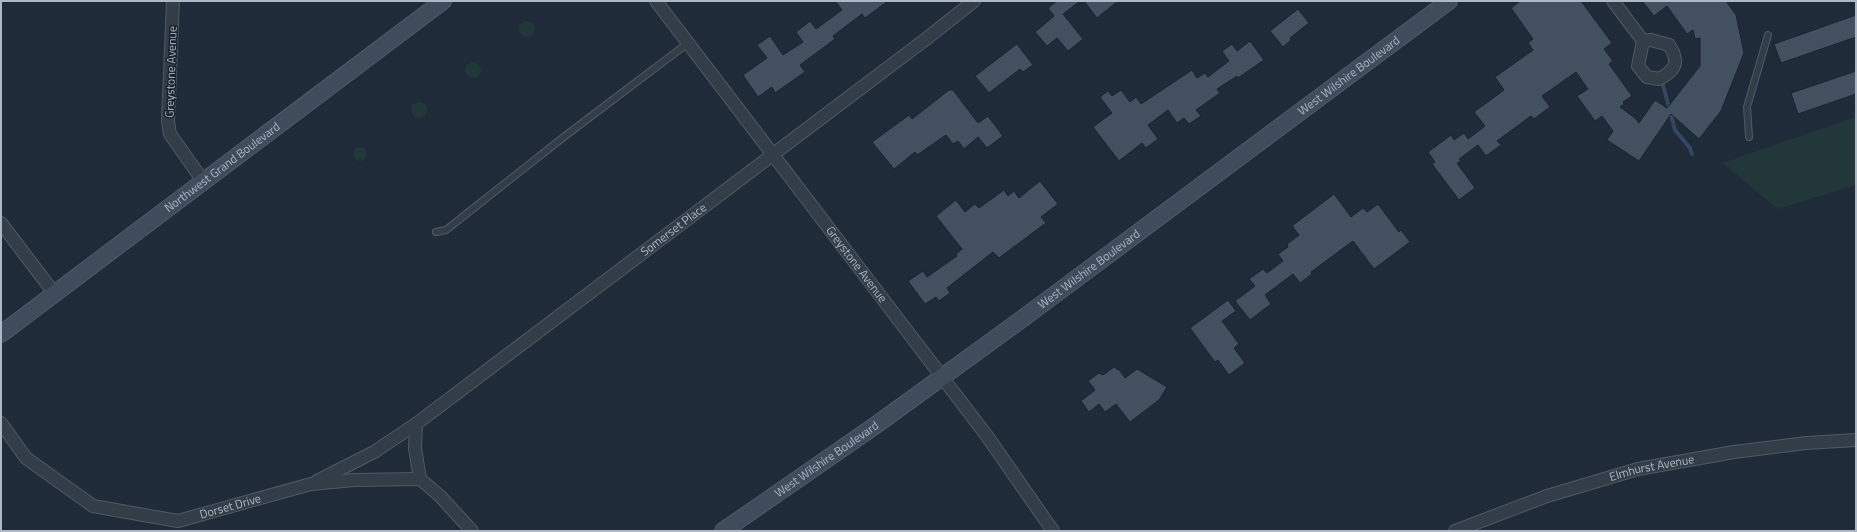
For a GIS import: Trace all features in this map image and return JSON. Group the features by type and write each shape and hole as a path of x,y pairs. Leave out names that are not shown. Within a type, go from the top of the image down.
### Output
{"street":[{"name":"Greystone Avenue","path":"173,1 168,121 170,134 203,181"},
{"name":"Northwest Grand Boulevard","path":"1,334 444,1"},
{"name":"Greystone Avenue","path":"656,1 988,436 1053,531"},
{"name":"Somerset Place","path":"311,484 374,452 416,424 773,155 974,1"},
{"name":"West Wilshire Boulevard","path":"723,531 943,376 1449,1"},
{"path":"1612,1 1643,41"},
{"path":"1,222 54,293"},
{"name":"Dorset Drive","path":"1,423 26,458 93,506 178,522 311,484 354,480 420,479"},
{"path":"416,424 415,448 420,479 440,496 472,531"},
{"name":"Elmhurst Avenue","path":"1454,531 1547,496 1638,469 1740,451 1806,443 1856,440"}],"lane":[{"path":"1749,137 1746,106 1768,35"},
{"path":"436,232 446,230 565,136 688,43"}],"green space":[{"path":"527,21 534,26 535,29 530,36 527,37 520,32 519,29 524,22"},
{"path":"473,62 480,67 481,70 476,77 473,78 466,73 465,70 470,63"},
{"path":"419,102 426,107 427,110 422,117 419,118 412,113 411,110 416,103"},
{"path":"1856,117 1856,185 1778,209 1722,163"},
{"path":"357,147 363,147 367,151 367,157 363,161 357,161 353,157 353,151"}],"building":[{"path":"835,1 888,1 865,18 862,14 833,36 835,39 800,65 805,72 775,93 772,87 758,97 743,75 767,58 757,45 770,36 783,55 803,42 796,32 810,21 816,29 842,10"},
{"path":"1057,1 1080,1 1063,14 1083,39 1068,51 1057,38 1047,46 1035,32 1054,16 1048,8"},
{"path":"1084,1 1118,1 1097,18"},
{"path":"1520,1 1581,1 1612,43 1604,49 1613,61 1609,64 1632,96 1623,102 1624,104 1620,107 1635,118 1639,123 1655,100 1667,108 1700,66 1700,38 1695,39 1693,30 1687,34 1667,6 1654,16 1642,1 1726,1 1736,15 1744,53 1721,111 1699,139 1671,114 1639,161 1607,140 1613,131 1602,116 1595,121 1577,96 1588,89 1576,72 1542,96 1550,107 1534,119 1531,116 1497,141 1501,145 1486,156 1478,145 1459,159 1461,161 1457,163 1475,188 1459,200 1432,164 1435,162 1428,152 1451,135 1454,140 1464,133 1468,139 1485,126 1474,112 1504,90 1495,77 1533,50 1528,43 1533,39 1511,8"},
{"path":"1298,9 1309,23 1290,38 1291,40 1283,47 1270,31"},
{"path":"1856,15 1856,37 1781,63 1774,44"},
{"path":"1250,41 1264,60 1238,78 1237,76 1217,89 1220,93 1196,110 1201,116 1189,124 1184,118 1177,123 1168,110 1148,125 1158,139 1146,148 1142,143 1119,161 1093,127 1112,113 1100,97 1108,91 1112,96 1121,90 1130,102 1136,97 1141,104 1192,70 1197,78 1205,73 1208,77 1229,61 1222,51 1232,44 1237,51"},
{"path":"1017,44 1033,65 1023,72 1020,69 989,93 975,76"},
{"path":"1856,71 1856,94 1798,114 1791,93"},
{"path":"949,90 953,90 978,123 988,116 1003,136 987,148 978,137 964,149 958,141 953,144 946,135 917,155 915,152 894,169 872,142 909,115 912,119"},
{"path":"1040,181 1058,204 1041,217 1046,223 999,258 993,252 947,288 950,293 939,301 936,297 925,304 908,281 923,271 927,277 957,256 956,254 962,249 936,216 956,200 965,212 975,204 979,208 1004,190 1008,196 1014,191 1019,198"},
{"path":"1334,194 1351,217 1363,208 1367,212 1378,204 1399,232 1401,230 1410,242 1374,269 1353,241 1311,272 1312,274 1300,283 1293,274 1265,295 1271,304 1250,320 1235,301 1255,286 1249,279 1263,269 1267,273 1283,261 1278,254 1288,247 1287,244 1299,235 1292,226"},
{"path":"1228,300 1236,311 1222,321 1239,344 1234,348 1245,363 1229,375 1218,360 1215,362 1190,328"},
{"path":"1114,367 1120,371 1125,378 1137,369 1167,387 1159,400 1130,422 1116,404 1105,412 1099,404 1089,412 1081,401 1095,390 1088,381 1099,373 1103,375"}],"waterway":[{"path":"1663,85 1675,130 1690,148 1692,154"}]}
